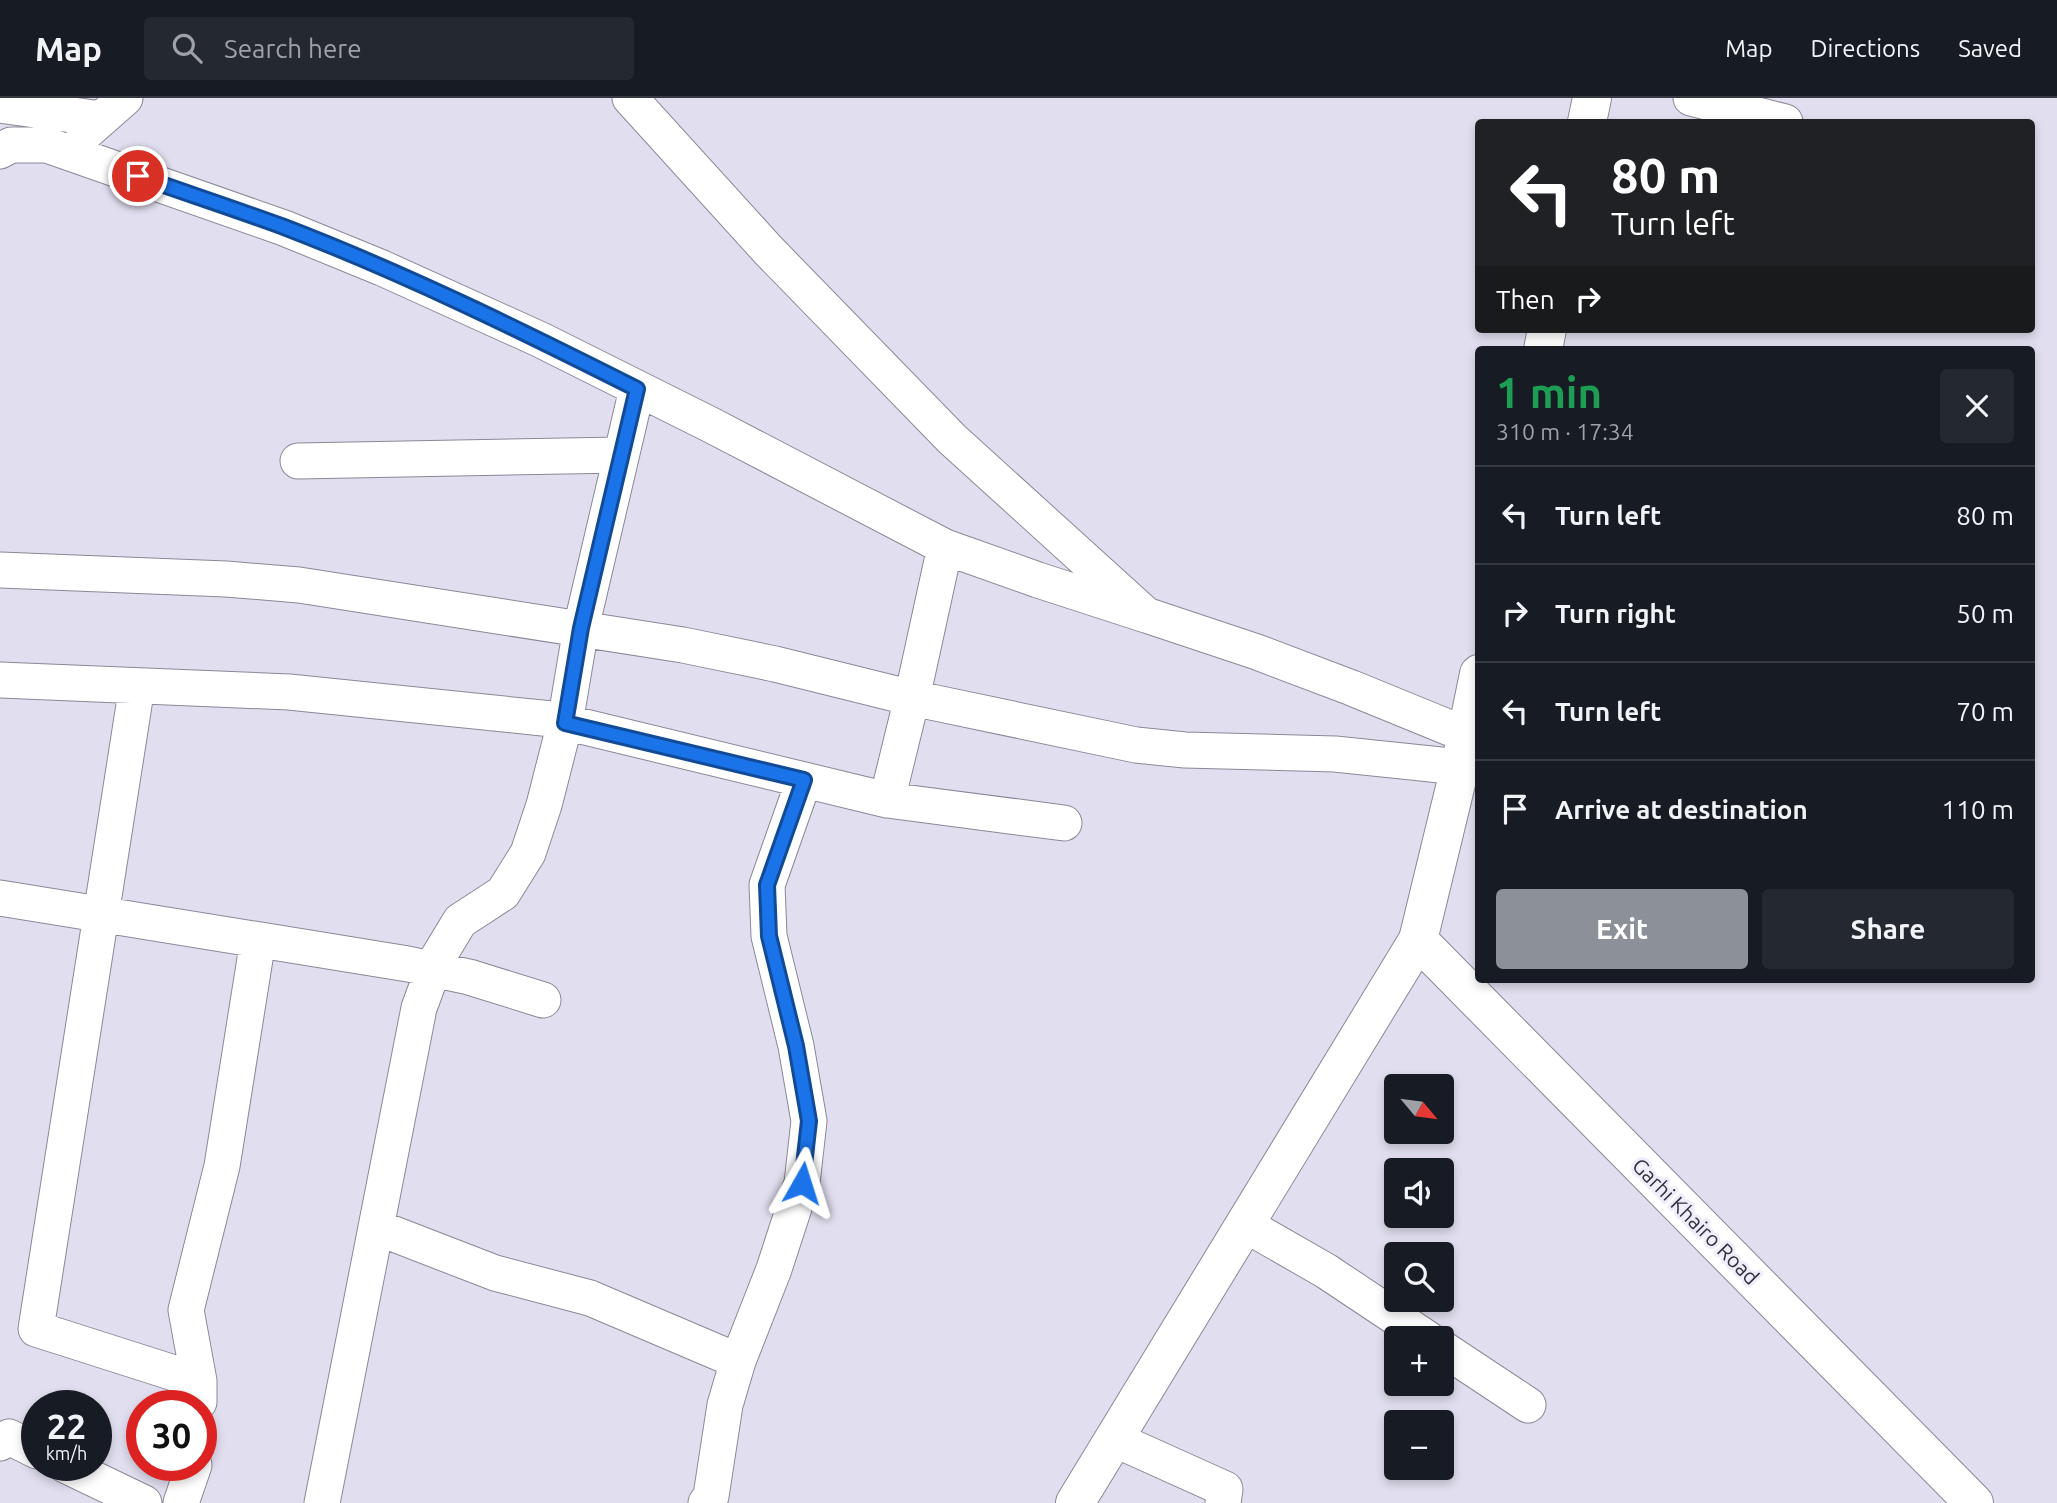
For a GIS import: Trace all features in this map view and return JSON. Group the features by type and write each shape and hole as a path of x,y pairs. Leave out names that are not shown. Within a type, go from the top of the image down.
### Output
{"main road":[{"path":"1588,119 1592,98"},
{"path":"1075,1503 1418,940 1475,693"},
{"name":"Garhi Khairo Road","path":"1418,940 1973,1503"}],"street":[{"path":"630,98 768,250 952,439 1146,615"},
{"path":"1691,98 1773,119"},
{"path":"0,105 113,108"},
{"path":"65,151 113,108"},
{"path":"0,151 11,145 47,145 284,228 382,268 541,340 945,547 1257,652 1463,751"},
{"path":"322,1503 419,1008 437,959 460,921 503,893 528,853 544,805 565,723 581,628 637,389"},
{"path":"298,461 621,455"},
{"path":"887,800 945,547"},
{"path":"0,570 213,578 299,585 581,628 775,664 912,698 1136,745 1185,750 1335,754 1463,751"},
{"path":"1,684 289,692 538,718 887,800 1064,823"},
{"path":"137,686 36,1329 191,1390"},
{"path":"706,1503 711,1496 725,1405 738,1361 774,1269 802,1183 809,1121 796,1046 769,936 767,885 804,780"},
{"path":"0,898 434,969 543,1000"},
{"path":"199,1390 186,1310 222,1166 258,940"},
{"path":"1244,1224 1326,1271 1408,1326"},
{"path":"376,1227 495,1273 590,1298 738,1361"},
{"path":"1454,1356 1528,1405"},
{"path":"0,1443 9,1437 21,1443"},
{"path":"1114,1439 1225,1489 1223,1503"},
{"path":"98,1481 144,1503"},
{"path":"181,1503 189,1481"}],"route":[{"path":"138,176 284,228 382,268 541,340 637,389 581,628 565,723 804,780 767,885 769,936 796,1046 809,1121 802,1183"}]}
